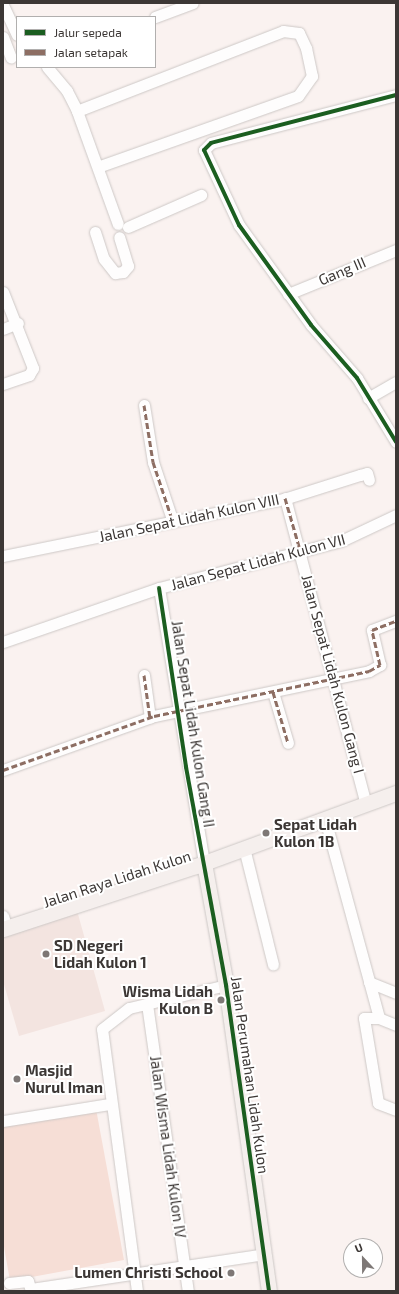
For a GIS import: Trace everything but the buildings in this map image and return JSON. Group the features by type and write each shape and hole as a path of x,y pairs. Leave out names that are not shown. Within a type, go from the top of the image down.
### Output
{"street":[{"path":"7,3 3,5 16,33"},
{"path":"156,17 193,3"},
{"path":"77,111 283,31 299,33 306,48 312,76 298,96 98,167"},
{"path":"3,37 11,58"},
{"path":"48,68 67,91 77,111 98,167 123,226 126,236 119,237 128,266 123,272 115,273 104,259 95,232"},
{"path":"394,435 344,362 288,294 239,225 204,150 211,143 396,95"},
{"path":"123,226 201,195"},
{"name":"Gang III","path":"288,294 396,250"},
{"path":"3,292 18,324 33,370 3,384"},
{"path":"3,329 18,324"},
{"path":"368,398 396,382"},
{"path":"144,405 154,462 173,522"},
{"name":"Jalan Sepat Lidah Kulon VIII","path":"3,556 285,498 360,475 367,474 369,480"},
{"name":"Jalan Sepat Lidah Kulon Gang I","path":"285,498 301,553 366,804"},
{"name":"Jalan Sepat Lidah Kulon VII","path":"3,642 159,588 301,553 365,532 396,515"},
{"name":"Jalan Sepat Lidah Kulon Gang II","path":"159,588 177,711 204,863"},
{"path":"3,770 150,718 177,711 273,692 379,667 372,630 396,621"},
{"path":"144,675 150,718"},
{"path":"273,692 288,743"},
{"name":"Jalan Raya Lidah Kulon","path":"4,925 204,863 396,793"},
{"path":"325,819 379,1018"},
{"path":"244,848 273,964"},
{"name":"Jalan Perumahan Lidah Kulon","path":"204,863 226,985 270,1291"},
{"path":"369,982 396,993"},
{"path":"137,1291 100,1034 109,1020 122,1011 226,985"},
{"name":"Jalan Wisma Lidah Kulon IV","path":"147,1004 188,1291"},
{"path":"396,1025 379,1018 364,1018 378,1102 396,1110"},
{"path":"3,1121 109,1104"},
{"path":"9,1283 28,1281 31,1290 80,1286 134,1274 264,1254"}],"shaded area":[{"name":"SD Negeri Lidah Kulon 1","path":"76,907 105,1011 19,1036 3,981 3,928"},
{"path":"96,1109 124,1260 10,1281 3,1241 3,1126"}],"marked path":[{"path":"144,405 153,462 173,522"},
{"path":"285,498 301,553"},
{"path":"3,770 154,716 369,671 380,665 372,630 396,621"},
{"path":"144,675 150,718"},
{"path":"273,692 288,743"}],"cycle path":[{"path":"396,95 211,143 204,150 239,225 311,325 357,378 396,442"},
{"path":"159,588 186,767 226,985 269,1291"}],"place":[{"name":"Sepat Lidah Kulon 1B","path":"266,833"},
{"name":"SD Negeri Lidah Kulon 1","path":"46,954"},
{"name":"Wisma Lidah Kulon B","path":"221,1000"},
{"name":"Masjid Nurul Iman","path":"17,1079"},
{"name":"Lumen Christi School","path":"231,1273"}]}
